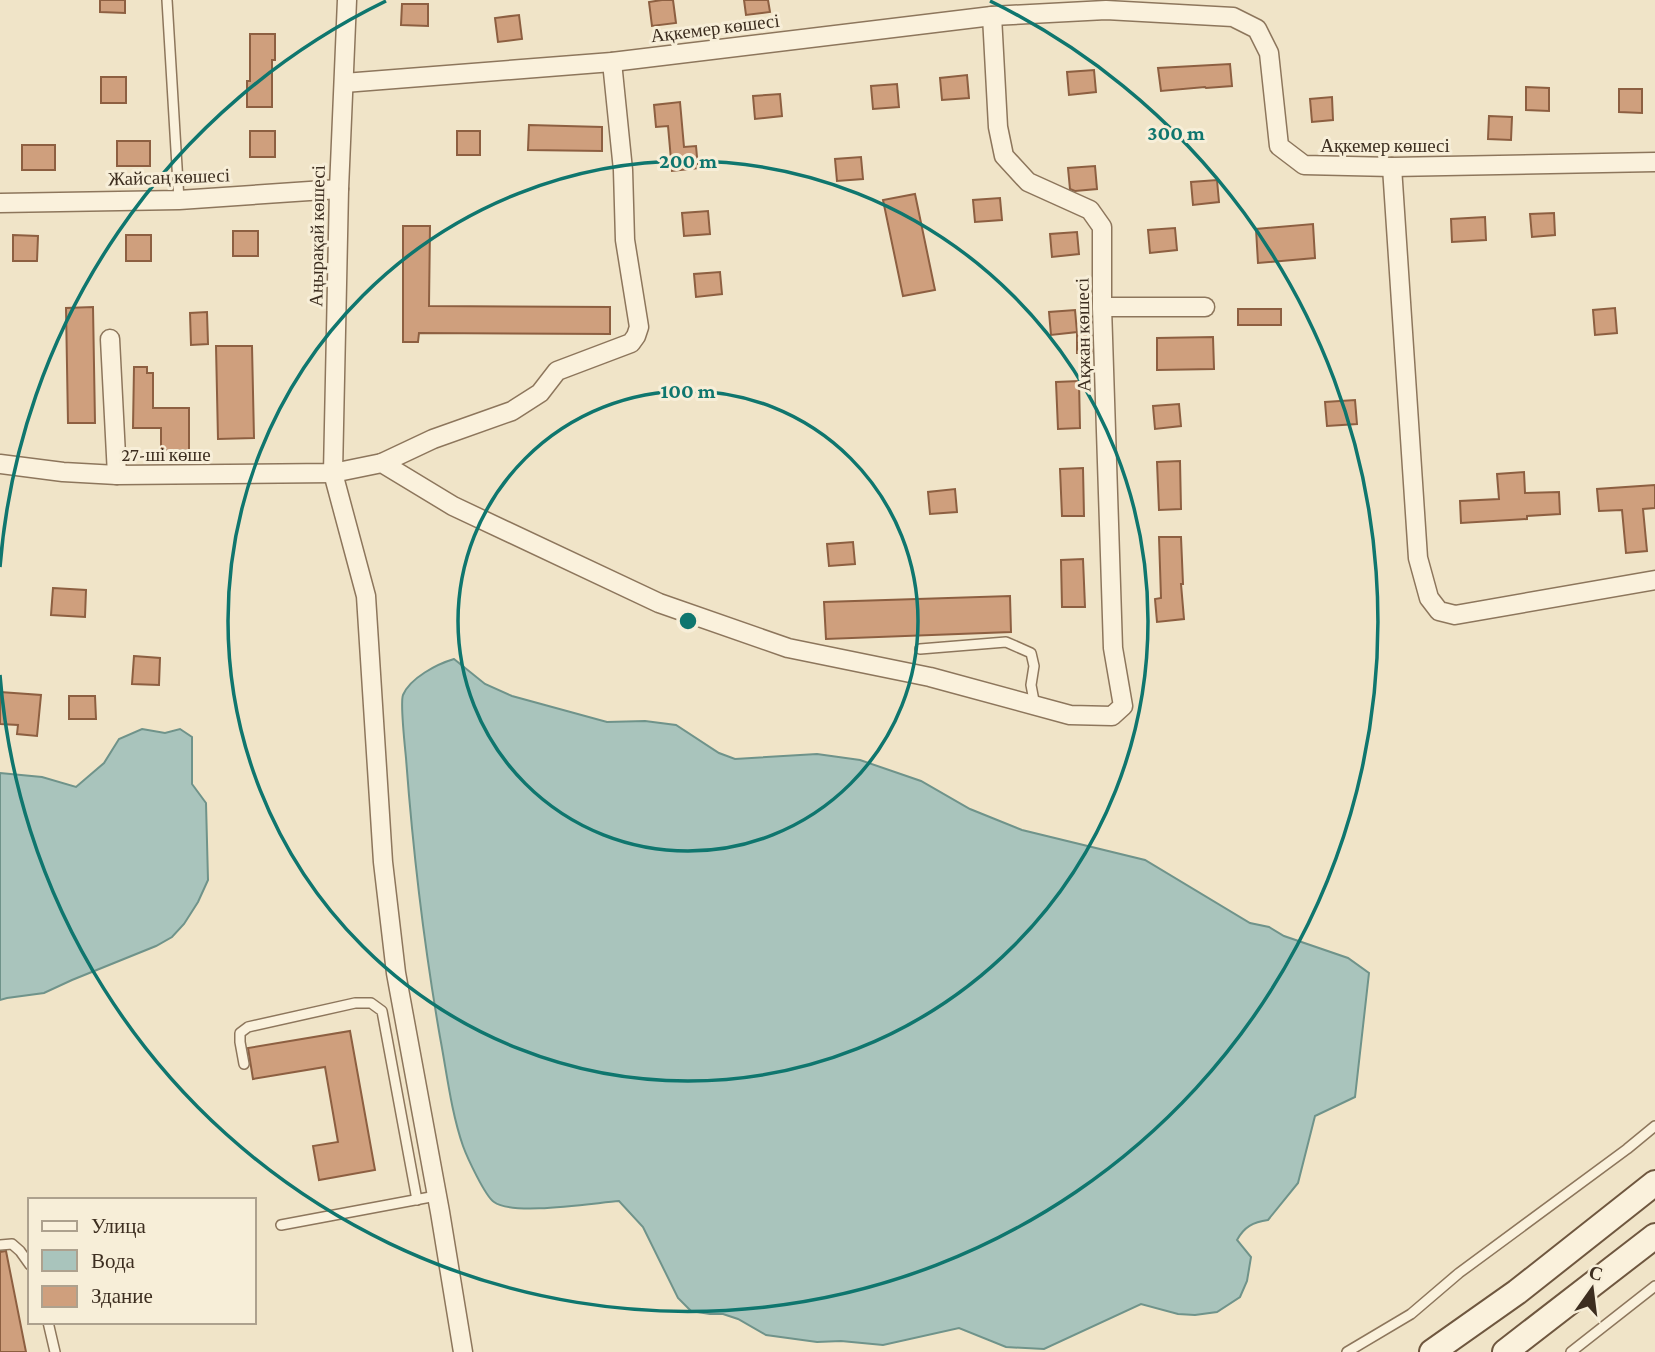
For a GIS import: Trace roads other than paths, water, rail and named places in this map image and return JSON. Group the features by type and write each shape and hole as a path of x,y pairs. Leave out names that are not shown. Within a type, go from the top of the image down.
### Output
{"main road":[{"path":"1432,1352 1517,1292 1655,1183"},
{"path":"1505,1352 1655,1236"}],"street":[{"name":"Аңырақай көшесі","path":"347,0 338,189 333,473 366,596 383,862 396,973 463,1352"},
{"name":"Ақкемер көшесі","path":"344,83 612,62 992,16 1107,5 1233,18 1257,29 1269,54 1279,146 1304,165 1392,167 1655,162"},
{"name":"Ақжан көшесі","path":"992,16 998,127 1004,156 1028,182 1090,210 1102,227 1102,307 1114,648 1123,706 1112,716 1070,715 1035,706"},
{"name":"27-ші көше","path":"0,464 117,475 333,473 382,463 433,439 512,411 540,393 557,371 631,343 639,327 625,240 623,170 612,62"},
{"path":"1392,167 1418,558 1429,598 1439,611 1455,615 1655,580"},
{"name":"Жайсаң көшесі","path":"0,203 179,200 338,189"},
{"path":"1102,307 1205,307"},
{"path":"110,339 117,475"},
{"path":"382,463 453,506 659,603 788,648 930,677 1035,706"}],"lane":[{"path":"167,0 179,200"},
{"path":"920,649 1006,642 1023,648 1031,653 1034,666 1031,685 1035,706"},
{"path":"244,1064 240,1032 248,1027 355,1003 371,1003 382,1011 417,1200"},
{"path":"1347,1352 1411,1314 1460,1273 1655,1126"},
{"path":"281,1224 436,1196"},
{"path":"0,1245 12,1244 28,1262"},
{"path":"1571,1352 1655,1286"},
{"path":"48,1324 55,1352"}],"water":[{"path":"454,659 485,684 512,696 607,722 645,721 676,725 719,753 735,759 817,754 860,760 921,781 970,809 1022,830 1145,860 1250,923 1269,927 1284,936 1348,958 1369,973 1355,1097 1315,1116 1298,1183 1268,1220 1250,1226 1237,1240 1251,1257 1247,1281 1240,1297 1217,1312 1195,1315 1178,1314 1141,1304 1044,1349 1006,1347 959,1328 883,1345 817,1342 766,1335 723,1314 691,1311 678,1298 643,1227 619,1201 535,1208 504,1206 494,1202 481,1185 465,1151 455,1119 434,1002 420,898 403,725 402,700 407,689 425,672"},
{"path":"142,729 165,733 180,729 192,737 192,784 206,803 208,880 198,902 172,937 156,946 44,993 0,1000 0,773 42,777 76,787 104,763 119,739"}]}
